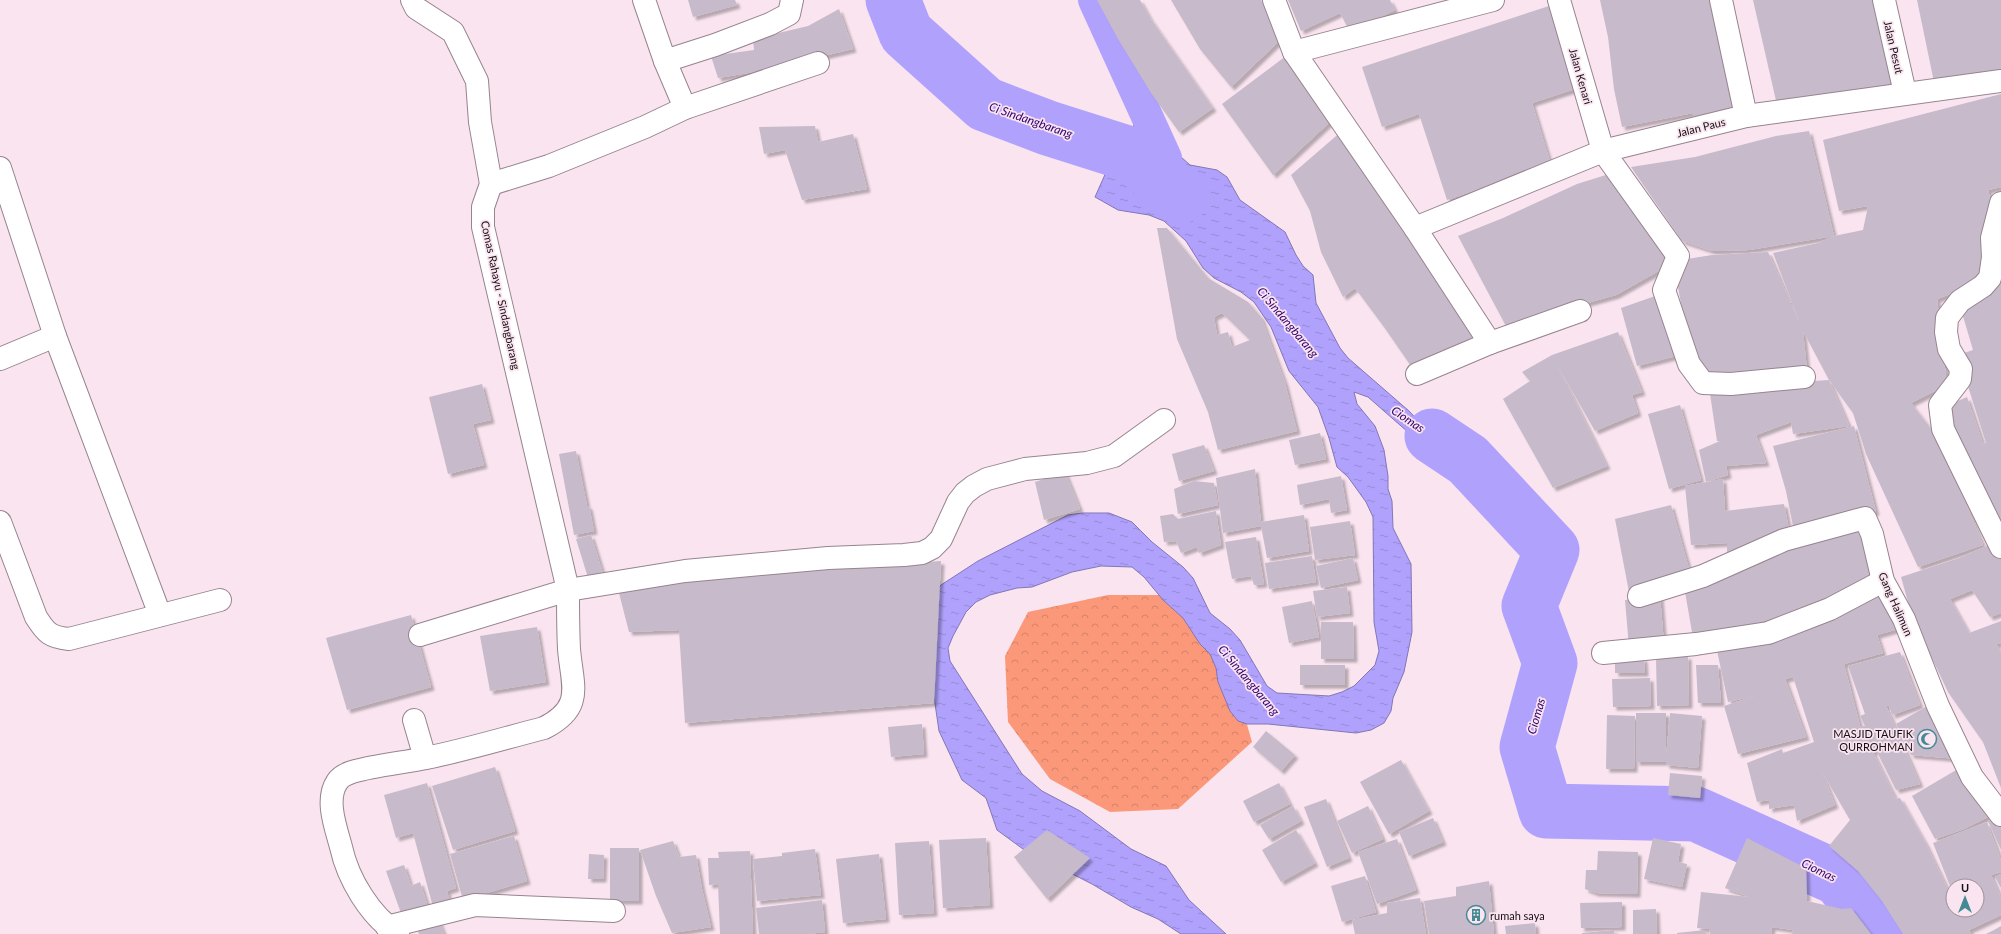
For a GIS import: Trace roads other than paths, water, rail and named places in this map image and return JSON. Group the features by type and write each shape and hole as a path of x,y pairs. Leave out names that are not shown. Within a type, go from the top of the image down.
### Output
{"street":[{"name":"Comas Rahayu - Sindangbarang","path":"412,0 416,8 453,32 477,81 480,122 491,184 484,207 484,227 568,590 569,650 574,686 570,704 565,714 559,721 544,728 425,758"},
{"path":"644,0 665,61 685,108"},
{"path":"665,61 770,24 789,14 792,0"},
{"path":"1274,0 1294,52 1415,228 1490,343"},
{"path":"1294,52 1494,0"},
{"name":"Jalan Kenari","path":"1559,0 1603,151 1678,256 1664,290 1689,364 1703,383 1731,384 1804,377"},
{"path":"1721,0 1746,116"},
{"name":"Jalan Pesut","path":"1884,0 1905,93"},
{"path":"491,184 549,166 645,127 685,108 818,63"},
{"name":"Jalan Paus","path":"1415,228 1603,151 1746,116 2001,81"},
{"path":"0,168 56,336 160,615"},
{"path":"2001,203 1992,238 1993,257 1990,278 1983,286 1960,301 1947,318 1946,332 1949,349 1961,369 1960,379 1940,405 1943,429 2001,548"},
{"path":"1417,374 1490,343 1580,311"},
{"path":"0,359 56,336"},
{"path":"420,635 568,590 685,571 828,558 904,555 922,552 932,548 941,539 958,502 965,493 974,486 987,480 1025,469 1087,463 1114,456 1164,420"},
{"name":"Gang Halimun","path":"1639,596 1703,576 1784,540 1865,518 1872,534 1884,581 1904,619 1938,706 1972,777 2001,815"},
{"path":"0,522 36,617 45,631 56,638 69,639 220,600"},
{"path":"1603,653 1696,644 1768,633 1830,609 1884,581"},
{"path":"414,720 425,758 351,773 342,777 333,790 332,812 342,851 355,884 366,901 392,930 475,905 614,911"}],"water":[{"path":"1147,117 1159,123 1181,157 1190,165 1217,170 1227,177 1240,200 1285,232 1303,266 1313,275 1316,303 1340,348 1348,358 1409,411 1426,429 1438,436 1464,444 1492,486 1509,505 1495,507 1475,483 1463,472 1425,447 1368,397 1354,392 1357,404 1375,426 1384,450 1388,476 1388,489 1392,501 1393,528 1411,564 1412,632 1404,672 1393,698 1391,711 1384,723 1371,730 1356,733 1268,724 1247,724 1238,721 1230,711 1218,682 1216,668 1210,654 1200,644 1183,618 1163,600 1144,577 1132,567 1101,566 1072,572 1032,587 1017,588 990,595 976,602 966,612 948,648 950,661 1022,774 1042,791 1080,811 1131,849 1166,866 1189,900 1226,934 1181,934 1158,919 1131,907 1092,884 1023,849 997,830 986,798 962,780 939,731 926,642 932,595 941,585 978,561 1068,515 1082,513 1109,513 1132,522 1152,542 1183,567 1193,578 1210,613 1230,629 1240,640 1267,686 1277,693 1329,696 1354,686 1375,665 1379,651 1374,622 1373,517 1366,502 1348,477 1337,467 1318,407 1289,371 1271,327 1254,302 1241,292 1214,278 1203,268 1186,241 1164,221 1149,215 1118,210 1095,197 1107,170 1131,135 1135,120"}],"waterway":[{"name":"Ci Sindangbarang","path":"893,0 906,33 985,104 1048,128 1130,154 1181,196"},
{"path":"1094,0 1166,158"},
{"name":"Ciomas","path":"1432,436 1468,460 1552,550 1529,606 1550,663 1527,747 1546,811 1696,814 1840,879 1880,934"}],"place":[{"name":"MASJID TAUFIK QURROHMAN","path":"1927,739"},
{"name":"rumah saya","path":"1476,915"}]}
